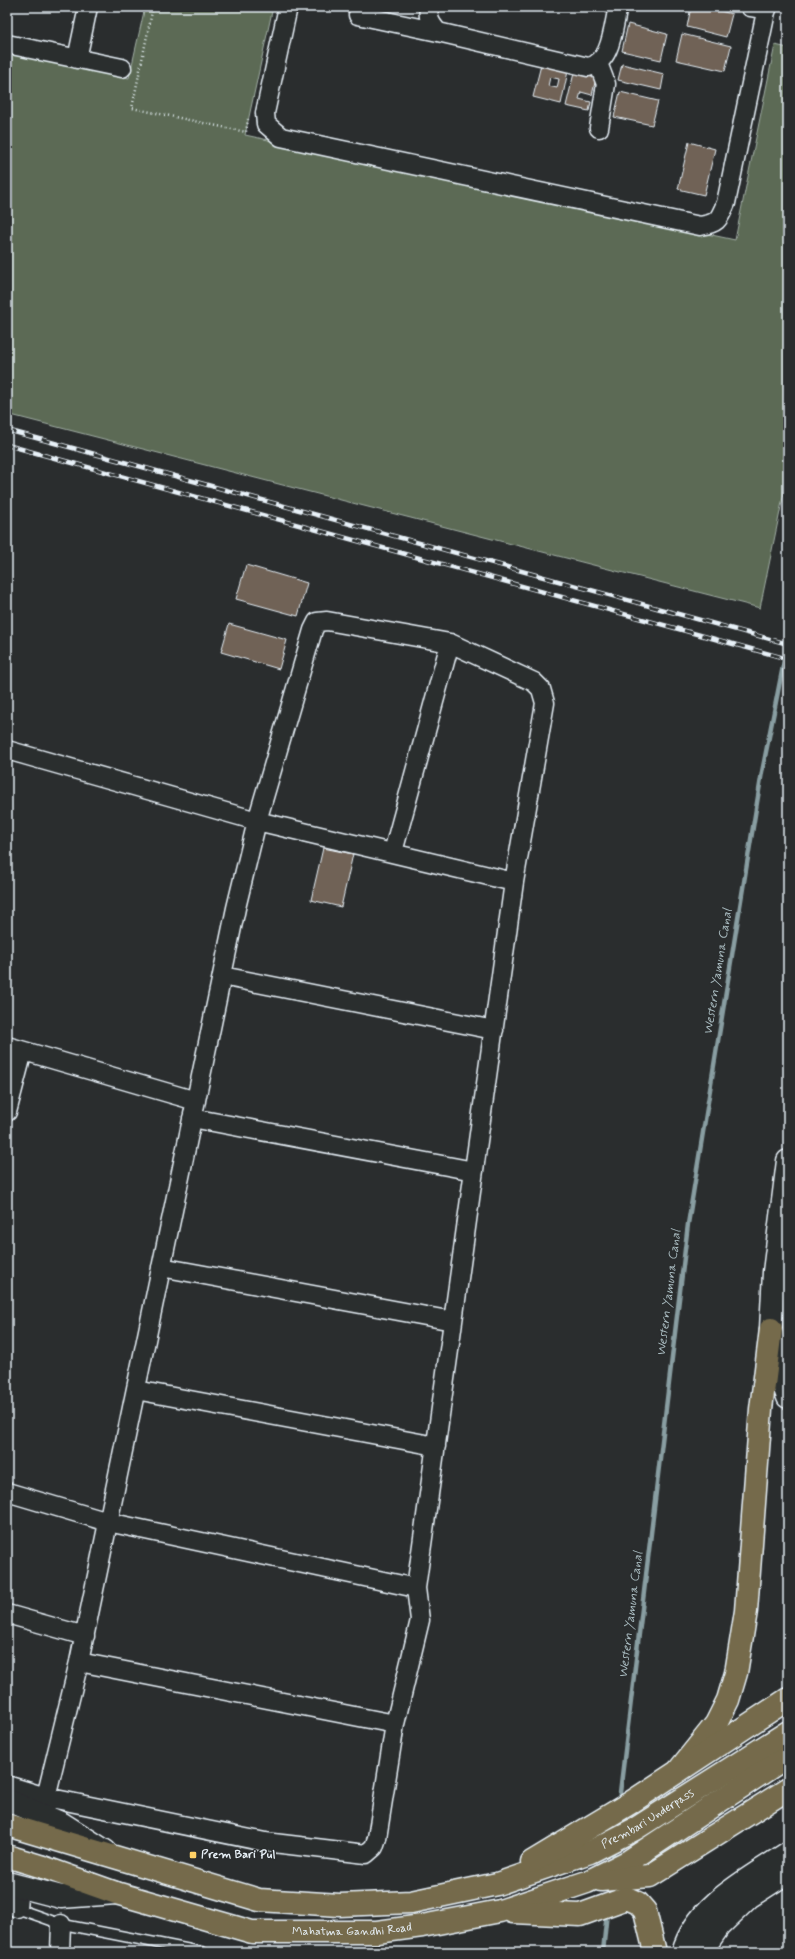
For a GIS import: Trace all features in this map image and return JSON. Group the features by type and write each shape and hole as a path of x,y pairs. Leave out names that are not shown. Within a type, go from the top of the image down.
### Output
{"main road":[{"path":"680,1770 716,1724 728,1700 736,1673 746,1610 761,1409 771,1329"},
{"path":"497,1884 630,1802 788,1699"},
{"name":"Prembari Underpass","path":"497,1884 590,1852 635,1829 788,1732"},
{"name":"Prembari Underpass","path":"587,1882 628,1879 788,1756"},
{"path":"500,1911 580,1915 628,1879 650,1876 788,1789"},
{"name":"Mahatma Gandhi Road","path":"7,1825 46,1817 115,1858 259,1900 340,1905 411,1902 497,1884"},
{"name":"Mahatma Gandhi Road","path":"7,1856 116,1893 252,1932 377,1932 500,1911 587,1882"},
{"path":"628,1879 638,1903 645,1910 655,1952"}],"street":[{"path":"77,59 88,7"},
{"path":"288,7 264,113 266,124 281,137 700,226 712,224 718,221 726,203 761,8"},
{"path":"429,7 428,15 431,24 438,32"},
{"path":"358,15 588,67 598,63 607,51 618,7"},
{"path":"7,44 122,68"},
{"path":"598,63 606,84 599,128"},
{"path":"7,1800 46,1817 366,1854 374,1847 377,1838 395,1724 420,1620 416,1588 514,882 545,703 541,689 534,682 450,644 327,621 317,622 310,638 257,821 222,976 46,1817"},
{"path":"393,852 450,644"},
{"path":"7,750 257,821 393,852 514,882"},
{"path":"222,976 494,1030"},
{"path":"7,1112 15,1048 194,1110 474,1171"},
{"path":"788,1161 774,1272 771,1329 783,1382 788,1397"},
{"path":"162,1267 453,1321"},
{"path":"136,1390 436,1446"},
{"path":"7,1492 108,1522 416,1588"},
{"path":"7,1614 85,1636"},
{"path":"79,1662 395,1724"},
{"path":"7,1785 46,1817"},
{"path":"683,1952 687,1940 707,1910 740,1885 788,1853"},
{"path":"701,1952 719,1926 749,1897 788,1872"},
{"path":"12,1907 13,1884 61,1897 116,1893"},
{"path":"60,1952 61,1924"}],"lane":[{"path":"12,1907 61,1924 203,1952"}],"path":[{"path":"153,7 132,108 246,132 249,116"}],"green space":[{"path":"145,7 273,7 245,135 735,240 775,45 788,48 788,473 760,608 7,414 7,52 129,78"}],"building":[{"path":"691,7 704,7 732,14 726,37 687,27"},
{"path":"628,24 667,34 661,60 622,51"},
{"path":"682,34 731,46 725,71 676,60"},
{"path":"622,64 664,74 661,90 618,80"},
{"path":"541,65 568,71 561,104 533,97","holes":["550,77 559,79 557,88 548,86"]},
{"path":"574,73 596,78 592,95 581,92 579,99 591,102 589,111 566,106"},
{"path":"620,92 658,101 652,125 614,117"},
{"path":"689,142 715,149 704,195 678,189"},
{"path":"246,565 307,583 298,616 236,599"},
{"path":"229,624 287,640 279,669 221,652"},
{"path":"323,848 353,854 341,907 311,900"}],"waterway":[{"name":"Western Yamuna Canal","path":"619,1801 688,1224 762,772 788,641"},
{"name":"Western Yamuna Canal","path":"612,1863 614,1846"},
{"name":"Western Yamuna Canal","path":"603,1952 607,1912"}],"railway":[{"path":"7,430 788,644"},
{"path":"7,445 788,659"}],"place":[{"name":"Prem Bari Pul","path":"193,1855"}]}
